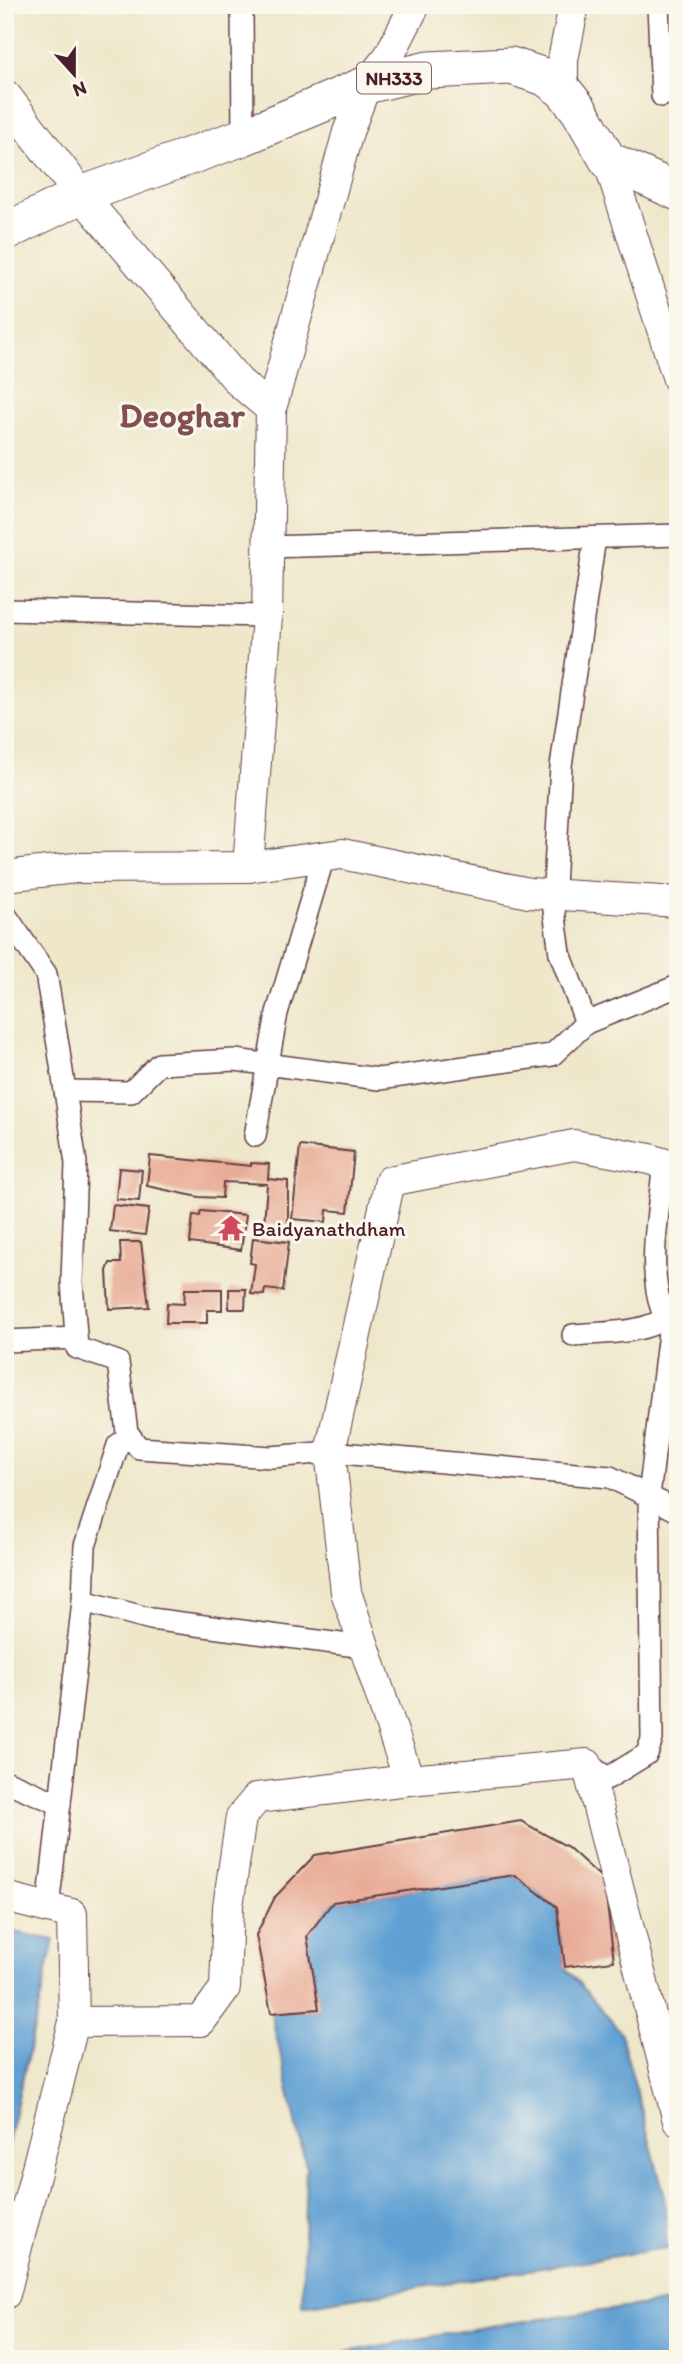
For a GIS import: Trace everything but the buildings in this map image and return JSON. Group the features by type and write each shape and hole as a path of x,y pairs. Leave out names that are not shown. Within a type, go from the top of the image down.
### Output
{"highway":[{"name":"NH333","path":"5,232 80,195 243,137 366,85 428,71 511,66 545,76 563,90 608,160"},
{"path":"608,160 678,191"}],"main road":[{"path":"5,96 80,195"}],"street":[{"path":"242,5 243,137"},
{"path":"248,867 267,616 271,409 348,132 366,85 389,56 415,5"},
{"path":"563,90 563,60 574,5"},
{"path":"658,5 662,96"},
{"path":"608,160 678,379"},
{"path":"80,195 174,301 239,382 271,409"},
{"path":"267,547 678,535"},
{"path":"586,1023 560,953 554,894 562,766 595,538"},
{"path":"5,610 267,616"},
{"path":"5,876 75,868 248,867 342,854 529,893 678,902"},
{"path":"256,1136 266,1064 277,1013 324,856"},
{"path":"5,914 46,974 76,1163 72,1282 76,1348 118,1362 130,1436 139,1448 271,1457 330,1452 610,1477 678,1511"},
{"path":"65,1091 131,1092 159,1064 235,1060 379,1079 552,1055 586,1023 678,986"},
{"path":"409,1780 346,1592 330,1452 390,1181 574,1145 671,1166 656,1250 659,1301 663,1313 674,1312"},
{"path":"573,1335 638,1328 674,1312"},
{"path":"74,2022 201,2021 225,1988 228,1906 241,1817 257,1798 409,1780 587,1765 608,1778 647,1754 652,1738 649,1496 674,1312"},
{"path":"5,1341 76,1338"},
{"path":"48,1908 83,1601 85,1546 118,1445 130,1436"},
{"path":"83,1601 150,1619 364,1647"},
{"path":"587,1765 678,2121"},
{"path":"5,1781 60,1804"},
{"path":"5,1898 72,1914 74,2022 5,2294"}],"water":[{"path":"515,1875 557,1907 565,1967 620,2031 664,2193 667,2248 302,2306 306,2166 271,2013 319,2009 307,1936 333,1902"},
{"path":"5,1930 54,1940 5,2156"},
{"path":"678,2301 678,2359 340,2359 340,2353 495,2325"}],"place":[{"name":"Baidyanathdham","path":"231,1228"}],"district":[{"name":"Deoghar","path":"182,415"}]}
